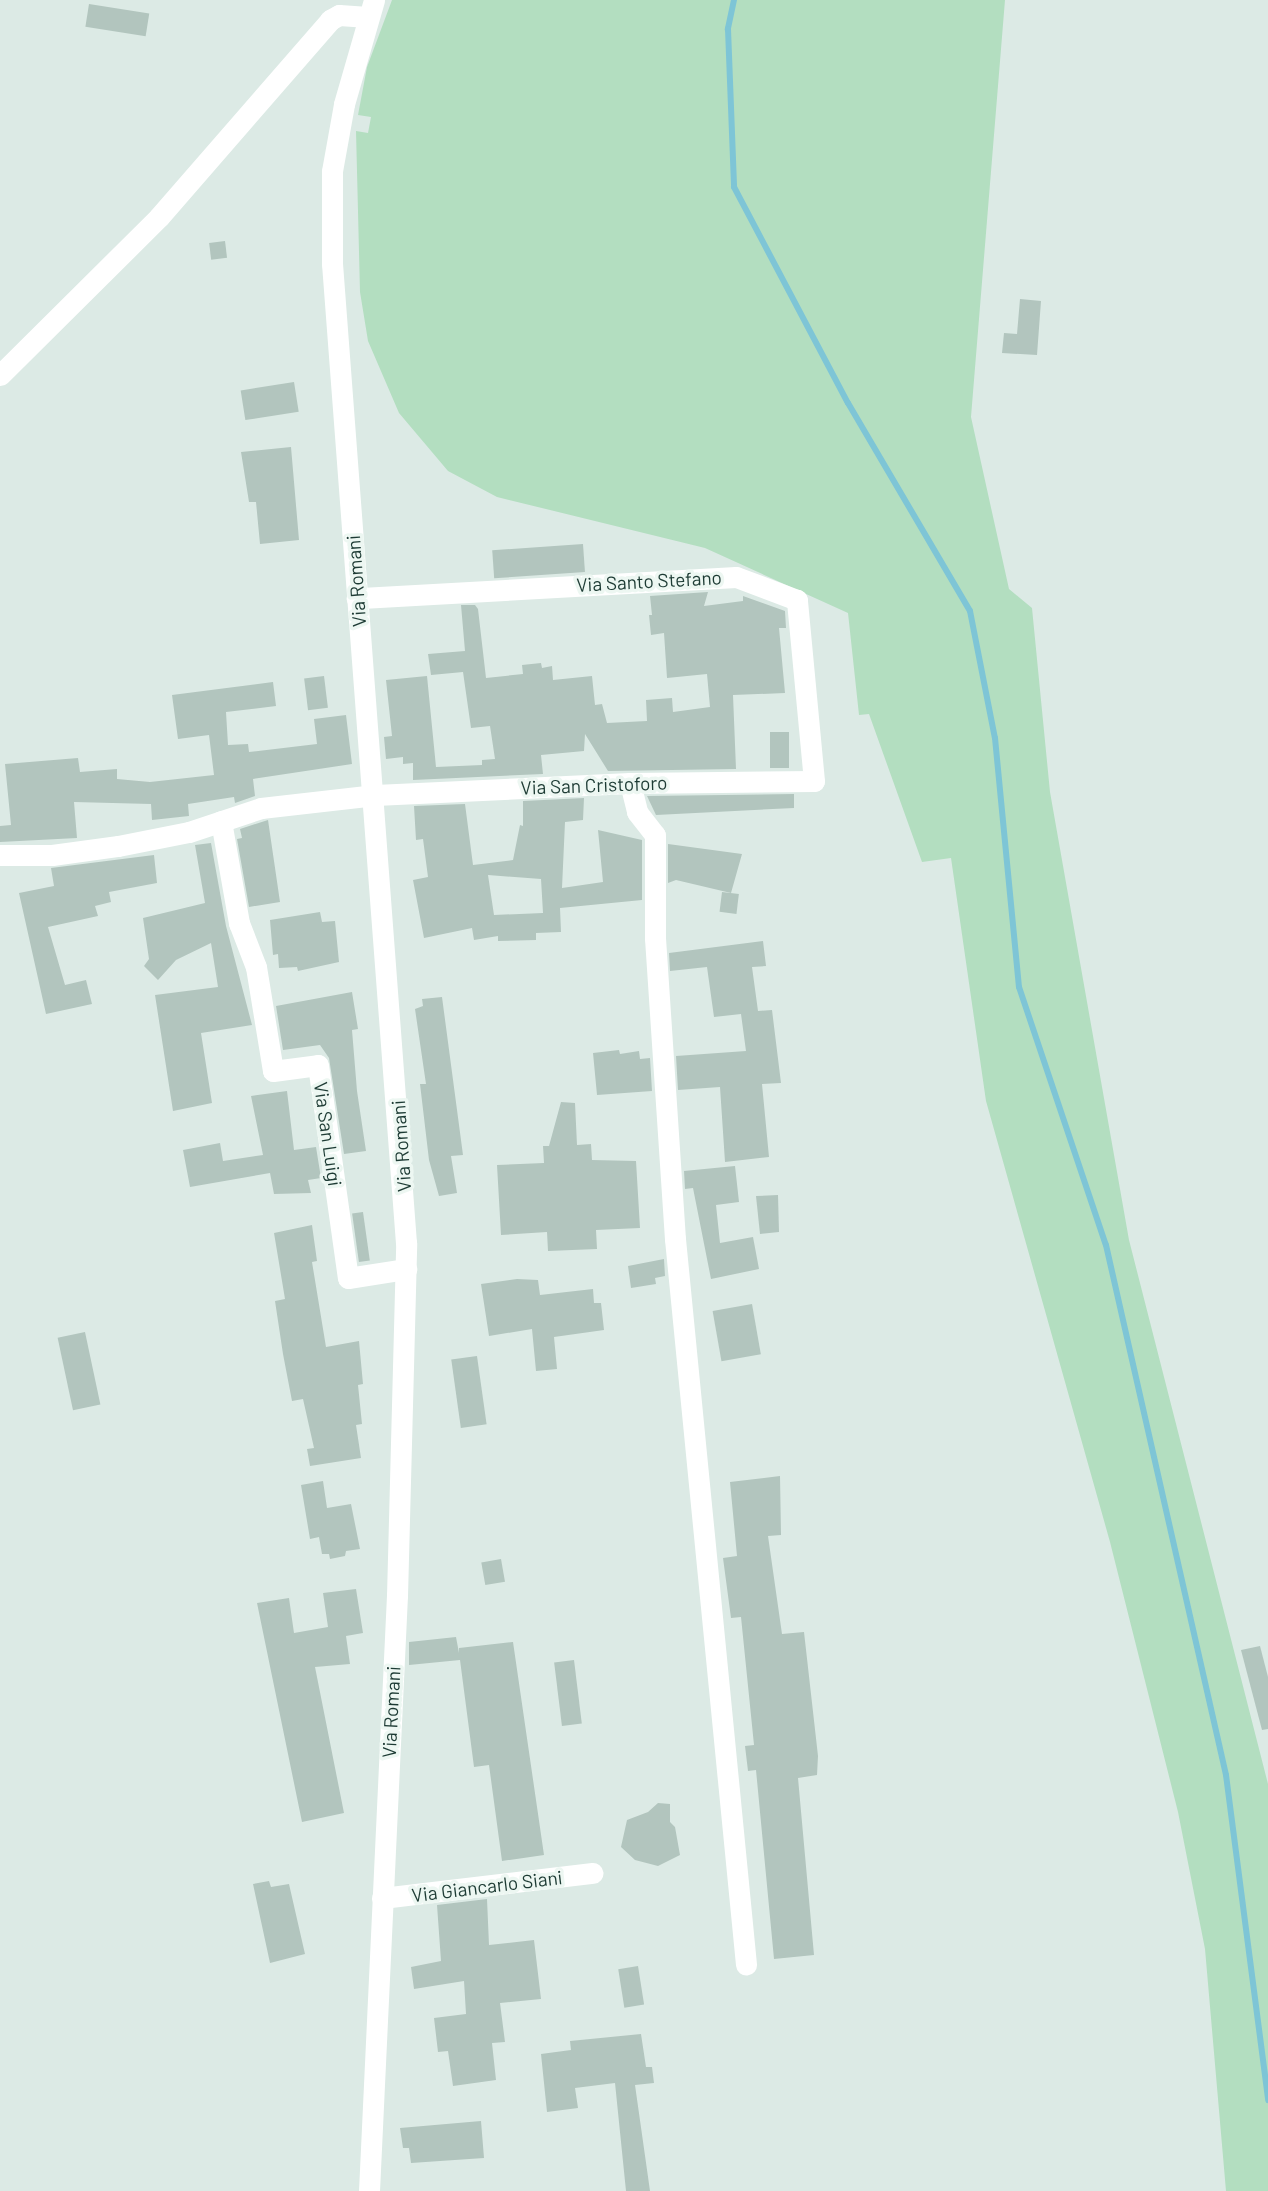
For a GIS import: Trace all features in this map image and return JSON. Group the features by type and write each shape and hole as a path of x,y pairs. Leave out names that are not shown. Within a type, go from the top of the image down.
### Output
{"street":[{"name":"Via Romani","path":"369,2191 398,1583 406,1269 404,1184 332,264 332,171 344,104 371,9"},
{"path":"0,375 159,217 330,20 339,15 371,9"},
{"name":"Via Santo Stefano","path":"357,598 736,576 797,600 814,781"},
{"name":"Via San Cristoforo","path":"0,855 52,855 189,832 261,808 375,795 630,783 814,781"},
{"path":"630,783 637,812 655,835 655,938 675,1238 746,1965"},
{"name":"Via San Luigi","path":"221,821 239,923 256,967 273,1071 318,1065 348,1278 406,1269"},
{"name":"Via Giancarlo Siani","path":"382,1898 593,1873"}],"green space":[{"path":"392,0 1005,0 971,417 1009,589 1032,608 1050,792 1129,1240 1268,1784 1268,2191 1226,2191 1205,1949 1178,1812 1110,1542 986,1101 951,858 922,862 869,714 859,715 848,613 705,548 497,497 448,471 399,413 368,341 360,292 356,131 368,133 371,117 358,115 367,67"}],"building":[{"path":"89,4 149,14 146,36 85,27"},
{"path":"225,241 227,258 211,260 209,243"},
{"path":"1020,299 1041,301 1037,355 1002,353 1004,333 1017,334"},
{"path":"294,382 299,412 245,420 241,390"},
{"path":"291,447 299,540 260,544 256,502 249,502 241,452"},
{"path":"583,544 585,572 494,578 492,550"},
{"path":"708,592 704,606 743,601 743,596 785,611 786,628 779,628 785,693 733,695 736,769 608,771 585,734 584,751 541,755 543,774 413,780 413,763 403,764 403,757 386,759 384,737 392,736 386,680 427,676 436,767 482,765 482,760 495,759 490,726 471,728 463,672 431,675 428,654 465,651 461,605 475,605 478,609 486,678 523,674 522,665 541,663 542,668 552,666 553,680 592,676 595,705 602,704 607,723 647,721 646,700 672,698 673,712 710,707 707,674 667,678 664,633 651,635 649,615 652,615 650,596"},
{"path":"324,676 328,708 308,710 304,678"},
{"path":"273,682 276,706 226,712 228,745 248,744 249,752 317,744 314,719 346,715 352,764 253,779 255,796 235,803 234,797 188,804 189,816 152,820 151,804 74,802 77,838 0,842 0,826 11,825 5,764 78,758 80,772 117,769 117,779 150,782 214,775 209,735 178,739 172,695"},
{"path":"770,732 789,732 789,768 770,768"},
{"path":"794,794 794,808 656,815 647,796"},
{"path":"584,798 583,820 565,822 562,888 603,882 598,830 642,840 642,900 560,908 561,932 536,933 536,940 498,941 498,936 474,940 472,928 424,938 413,880 428,877 423,839 416,840 414,806 465,804 473,865 513,860 520,825 523,826 523,801","holes":["488,875 541,879 543,913 494,915"]},
{"path":"268,820 280,902 249,907 237,839 242,838 240,829"},
{"path":"211,843 226,926 252,1025 201,1033 212,1103 173,1111 155,995 218,987 211,943 176,960 158,980 144,966 149,959 143,918 205,903 195,845"},
{"path":"668,844 742,854 731,893 676,880 668,883"},
{"path":"154,855 157,883 109,892 111,902 95,906 98,916 48,927 65,985 86,980 92,1004 46,1014 19,893 54,886 51,868"},
{"path":"722,892 739,894 736,914 720,912"},
{"path":"320,912 322,922 335,921 339,962 298,971 297,967 279,968 278,954 273,955 270,920"},
{"path":"763,941 766,966 752,967 758,1011 772,1010 781,1083 762,1084 769,1157 725,1162 720,1087 678,1090 676,1056 746,1051 741,1014 714,1017 707,967 670,971 669,953"},
{"path":"352,992 358,1029 352,1030 357,1091 366,1151 344,1154 329,1058 320,1045 283,1050 276,1006"},
{"path":"442,997 463,1155 451,1156 457,1193 439,1196 429,1160 420,1084 426,1084 415,1009 423,1006 422,999"},
{"path":"619,1050 620,1054 639,1051 640,1059 650,1058 652,1091 597,1095 593,1053"},
{"path":"287,1091 294,1150 316,1147 321,1178 308,1180 311,1193 274,1194 270,1173 190,1187 183,1150 220,1143 223,1161 263,1155 251,1096"},
{"path":"561,1102 575,1103 577,1145 591,1144 592,1160 636,1161 640,1228 596,1230 597,1249 548,1251 547,1232 501,1235 497,1165 544,1163 543,1146 549,1146"},
{"path":"735,1166 739,1202 716,1205 720,1243 753,1237 759,1269 711,1279 693,1188 685,1189 684,1171"},
{"path":"778,1195 779,1232 760,1234 756,1196"},
{"path":"363,1212 370,1261 359,1262 352,1214"},
{"path":"312,1225 317,1261 312,1262 326,1347 359,1341 363,1384 358,1385 362,1424 356,1425 361,1458 310,1466 307,1449 314,1448 303,1399 292,1401 283,1354 275,1301 285,1299 274,1233"},
{"path":"664,1259 665,1276 655,1278 656,1284 631,1288 628,1266"},
{"path":"517,1279 538,1280 540,1295 593,1289 594,1303 601,1303 604,1330 554,1337 557,1369 536,1371 532,1329 489,1336 481,1284"},
{"path":"752,1304 761,1354 721,1361 713,1311"},
{"path":"85,1332 100,1404 73,1410 58,1338"},
{"path":"477,1356 487,1424 461,1428 451,1360"},
{"path":"780,1476 781,1535 768,1536 782,1634 804,1632 818,1756 817,1775 798,1778 814,1955 774,1959 756,1770 748,1771 745,1746 754,1745 741,1617 731,1618 723,1558 737,1556 730,1482"},
{"path":"323,1481 327,1508 351,1504 360,1549 346,1551 345,1556 330,1559 329,1554 322,1554 319,1537 310,1539 301,1485"},
{"path":"501,1559 505,1582 485,1585 481,1562"},
{"path":"356,1589 363,1633 346,1636 350,1664 315,1667 344,1813 302,1822 257,1603 289,1598 294,1633 328,1627 323,1593"},
{"path":"456,1637 459,1653 459,1648 513,1642 544,1855 502,1861 489,1765 474,1767 460,1660 409,1665 409,1642"},
{"path":"1260,1646 1268,1677 1268,1729 1262,1730 1241,1650"},
{"path":"574,1660 582,1724 562,1726 554,1662"},
{"path":"658,1803 670,1804 670,1822 675,1827 680,1855 658,1866 635,1860 621,1847 627,1820 648,1812"},
{"path":"269,1881 271,1887 289,1884 305,1954 270,1963 253,1884"},
{"path":"487,1899 489,1945 534,1940 541,1999 500,2003 505,2042 492,2043 496,2080 453,2086 448,2051 438,2052 434,2018 466,2014 464,1981 414,1989 411,1967 441,1961 437,1905"},
{"path":"638,1966 644,2005 624,2008 618,1969"},
{"path":"641,2034 646,2067 652,2067 654,2083 635,2085 650,2191 626,2191 615,2083 575,2088 578,2108 547,2112 541,2054 571,2050 570,2041"},
{"path":"481,2121 484,2158 411,2163 409,2148 403,2148 400,2128"}],"waterway":[{"path":"734,0 728,29 734,187 848,403 970,611 995,738 1019,987 1106,1245 1226,1775 1268,2100"}]}
